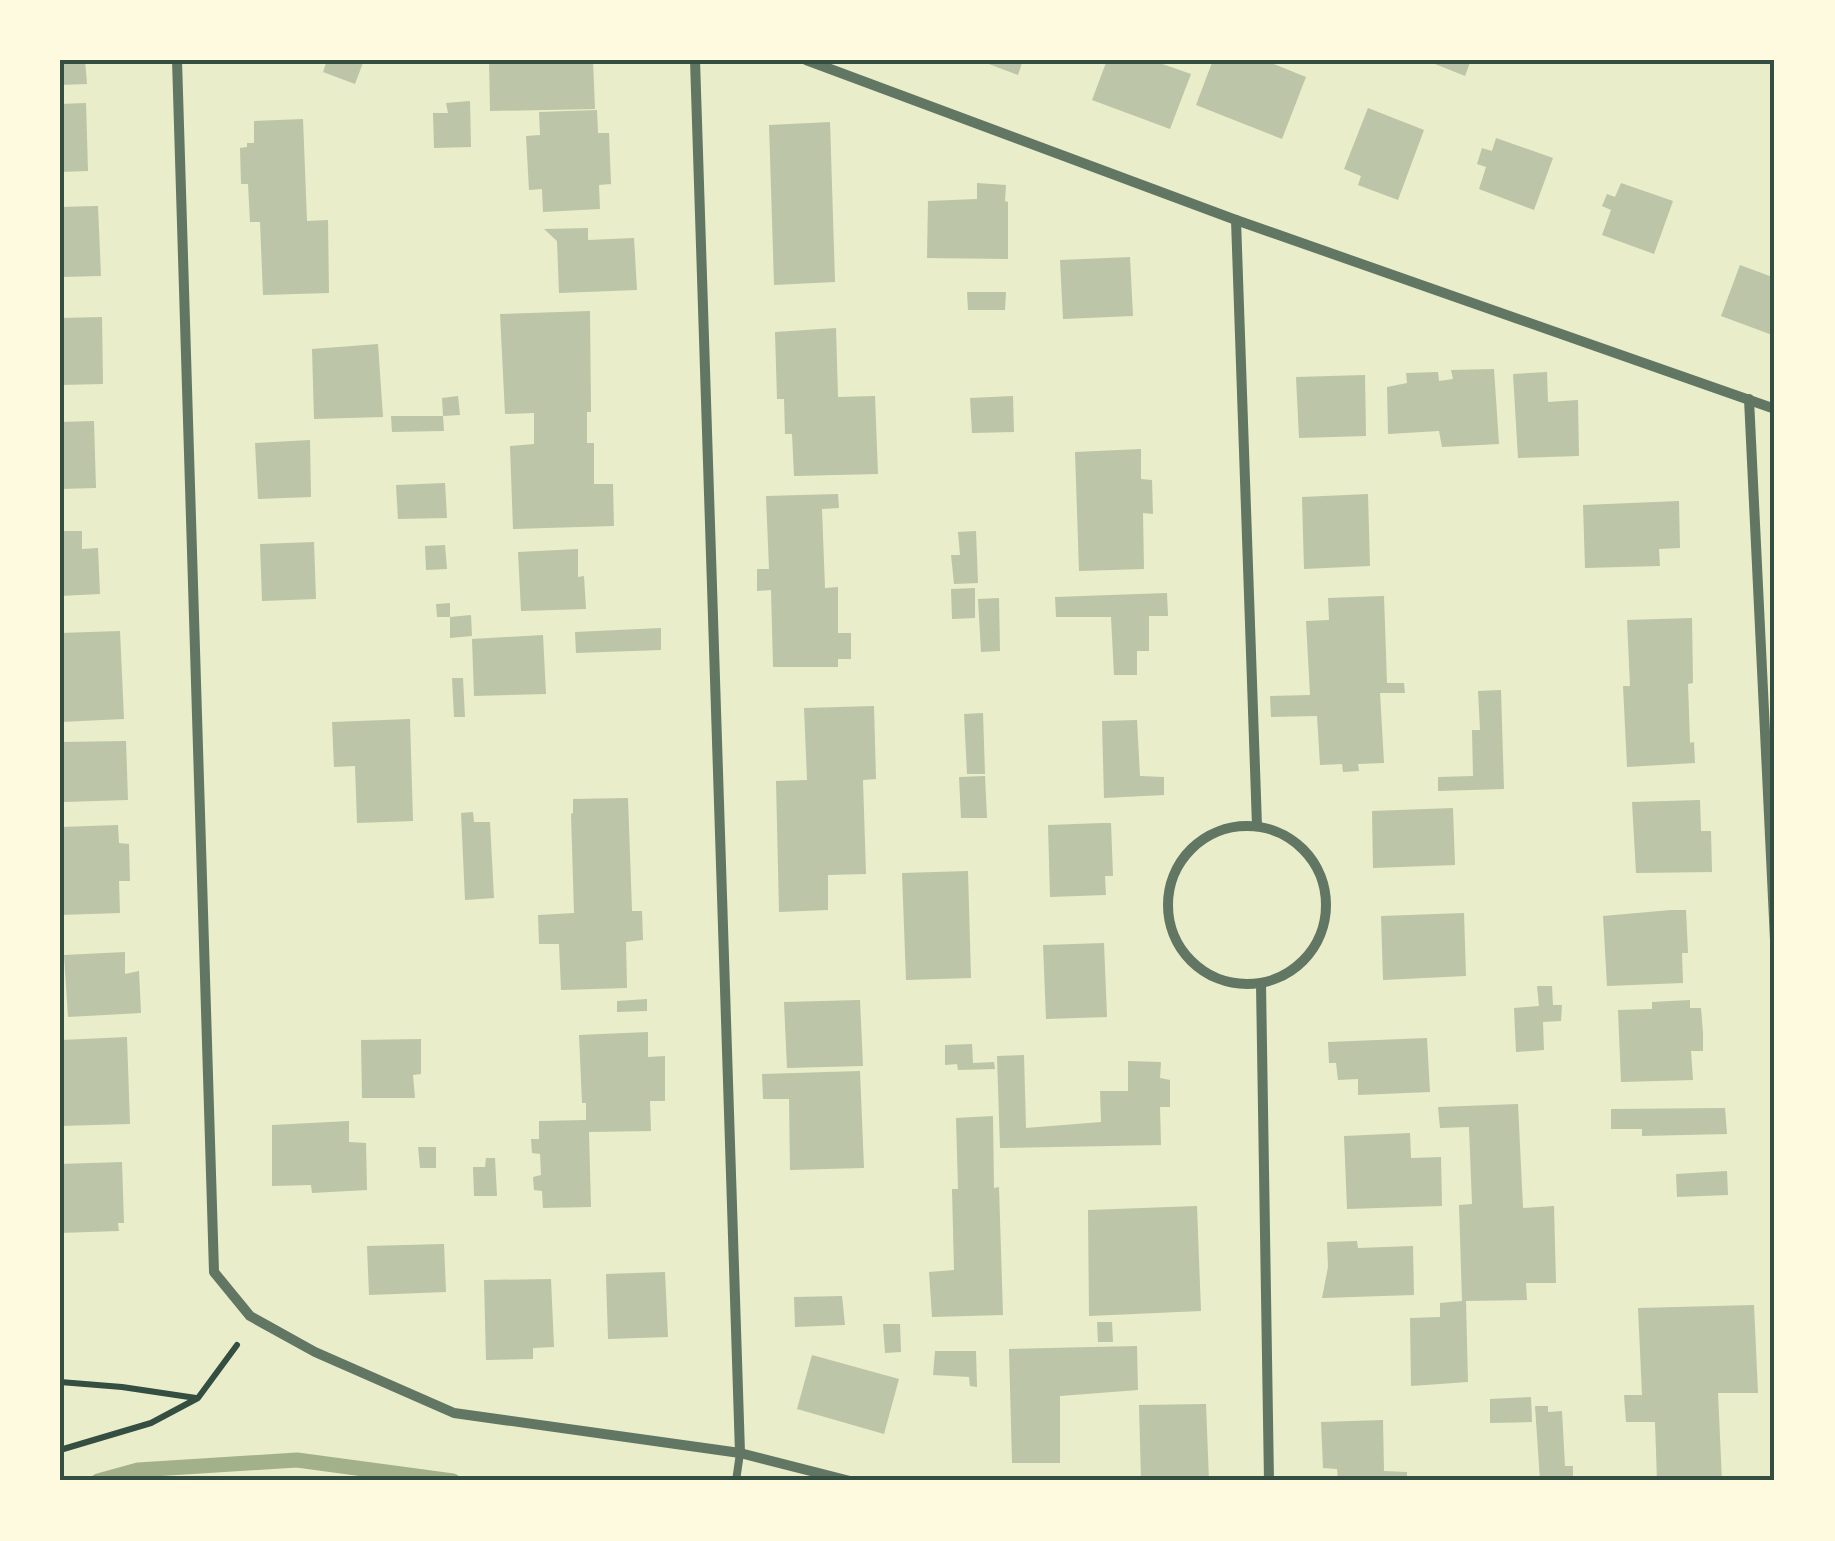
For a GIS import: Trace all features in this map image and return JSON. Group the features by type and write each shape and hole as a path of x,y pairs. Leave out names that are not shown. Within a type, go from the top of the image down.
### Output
{"street":[{"path":"178,60 214,1272 250,1316 315,1352 454,1412 740,1452 850,1481"},
{"path":"695,60 740,1452"},
{"path":"806,60 1236,220 1775,409"},
{"path":"1236,220 1256,826"},
{"path":"1749,399 1775,940"},
{"path":"1256,826 1280,833 1301,847 1317,867 1326,890 1326,916 1319,940 1305,961 1285,976 1261,984 1234,984 1208,974 1187,958 1173,934 1167,907 1171,880 1184,856 1204,838 1229,827 1256,826"},
{"path":"1261,984 1268,1481"}],"lane":[{"path":"736,1481 740,1452"}],"path":[{"path":"60,1450 151,1423 198,1398 237,1346 250,1316"},
{"path":"60,1382 198,1398"}],"building":[{"path":"60,60 85,60 87,84 60,85"},
{"path":"327,60 364,60 355,84 323,72"},
{"path":"489,60 593,60 595,109 490,111"},
{"path":"978,60 1023,60 1018,75"},
{"path":"1107,60 1151,60 1191,74 1170,129 1092,100"},
{"path":"1213,60 1264,60 1306,77 1282,139 1196,105"},
{"path":"1425,60 1471,60 1465,76"},
{"path":"470,101 471,147 434,148 433,113 448,113 446,103"},
{"path":"86,103 88,171 60,172 60,104"},
{"path":"1368,108 1424,130 1398,200 1358,185 1361,176 1344,169"},
{"path":"597,110 598,133 609,133 611,184 599,185 600,209 543,212 542,189 529,190 526,136 540,135 539,112"},
{"path":"303,119 307,221 328,220 329,293 263,295 260,222 250,222 248,184 241,184 240,148 254,143 254,121"},
{"path":"830,122 835,282 774,285 769,125"},
{"path":"1496,138 1553,158 1534,210 1479,189 1486,167 1477,164 1482,148 1492,151"},
{"path":"977,183 1006,185 1008,259 927,258 928,201 977,199"},
{"path":"1621,183 1673,201 1654,254 1602,235 1611,210 1602,206 1607,194 1615,197"},
{"path":"98,206 101,276 60,277 60,207"},
{"path":"588,228 588,240 634,238 637,290 559,293 557,241 544,229"},
{"path":"1130,257 1133,316 1063,319 1060,260"},
{"path":"1740,265 1775,278 1775,336 1721,316"},
{"path":"967,292 1006,292 1005,310 968,310"},
{"path":"590,311 591,412 587,412 587,443 594,443 594,484 613,484 614,526 513,529 510,446 534,444 534,413 505,414 500,314"},
{"path":"102,317 103,384 60,385 60,318"},
{"path":"836,328 838,397 875,396 878,474 794,476 792,434 785,434 784,399 777,399 775,332"},
{"path":"378,344 383,417 314,419 312,349"},
{"path":"1494,369 1499,444 1442,447 1439,431 1388,434 1387,387 1407,383 1406,373 1438,372 1439,381 1453,379 1451,370"},
{"path":"1547,372 1548,402 1578,400 1579,456 1518,458 1513,374"},
{"path":"1365,375 1366,436 1299,438 1296,377"},
{"path":"458,396 460,415 443,416 442,398"},
{"path":"1013,396 1014,432 972,433 970,398"},
{"path":"391,416 443,416 444,431 392,432"},
{"path":"94,421 96,488 60,489 60,422"},
{"path":"310,440 311,497 258,499 255,443"},
{"path":"1141,449 1141,479 1152,480 1153,514 1143,513 1144,569 1079,571 1075,452"},
{"path":"445,483 447,518 398,519 396,485"},
{"path":"838,494 839,508 822,509 825,588 838,587 838,633 851,633 851,659 838,659 838,667 773,667 771,590 757,591 757,569 769,569 766,496"},
{"path":"1368,494 1370,566 1304,569 1302,497"},
{"path":"1679,501 1680,548 1659,549 1660,566 1585,568 1583,505"},
{"path":"60,531 82,531 82,549 98,548 100,594 60,596"},
{"path":"976,531 978,583 954,584 951,555 960,555 958,532"},
{"path":"314,542 316,599 262,601 260,544"},
{"path":"445,545 447,569 426,570 425,546"},
{"path":"578,549 578,577 584,576 586,609 521,611 518,552"},
{"path":"975,588 975,618 952,619 951,589"},
{"path":"1167,593 1168,616 1149,616 1149,651 1137,651 1137,675 1114,675 1111,617 1056,617 1055,597"},
{"path":"1384,596 1387,683 1404,683 1405,693 1380,693 1384,763 1358,764 1359,771 1343,772 1342,764 1320,765 1317,716 1271,717 1270,696 1310,695 1306,621 1329,620 1328,598"},
{"path":"999,598 1000,651 981,652 978,599"},
{"path":"450,603 450,617 437,617 436,604"},
{"path":"471,615 472,636 450,638 450,617"},
{"path":"1692,618 1693,683 1688,684 1690,743 1694,742 1695,763 1627,767 1623,686 1630,686 1627,620"},
{"path":"661,628 661,650 576,653 575,632"},
{"path":"120,631 124,719 60,722 60,633"},
{"path":"543,635 546,694 474,696 472,639"},
{"path":"452,678 463,678 465,717 454,717"},
{"path":"1501,690 1504,789 1438,791 1438,777 1473,776 1472,730 1480,730 1478,691"},
{"path":"874,706 876,779 863,780 866,874 828,875 828,910 779,912 776,781 807,780 804,708"},
{"path":"983,713 985,774 967,774 964,714"},
{"path":"410,719 413,821 357,823 355,766 334,767 332,722"},
{"path":"1137,720 1140,776 1164,777 1164,795 1104,798 1102,721"},
{"path":"126,741 128,800 64,802 61,742"},
{"path":"985,776 987,818 961,818 959,777"},
{"path":"628,798 632,911 642,911 643,940 626,942 627,988 561,990 559,944 539,944 538,915 574,913 573,799"},
{"path":"1700,800 1701,831 1711,831 1712,872 1636,873 1632,802"},
{"path":"1453,808 1455,865 1373,868 1372,811"},
{"path":"473,812 474,822 490,822 494,898 465,900 461,813"},
{"path":"1111,823 1113,876 1105,876 1106,895 1050,897 1048,825"},
{"path":"118,825 119,843 129,844 130,881 119,881 120,913 60,915 60,827"},
{"path":"968,871 971,978 906,980 902,873"},
{"path":"1686,910 1688,953 1682,953 1683,983 1607,986 1603,916"},
{"path":"1464,913 1466,976 1383,980 1381,916"},
{"path":"1104,943 1107,1017 1046,1019 1043,945"},
{"path":"125,952 125,974 139,971 141,1013 68,1017 64,955"},
{"path":"1537,986 1552,986 1553,1005 1562,1005 1561,1021 1543,1022 1544,1050 1516,1052 1514,1008 1539,1006"},
{"path":"647,999 647,1011 617,1012 617,1001"},
{"path":"860,1000 863,1066 787,1068 784,1002"},
{"path":"1690,1000 1690,1008 1701,1008 1703,1033 1703,1051 1691,1051 1693,1080 1621,1082 1618,1010 1652,1009 1652,1002"},
{"path":"648,1032 648,1057 665,1056 665,1101 650,1101 651,1131 589,1132 591,1207 543,1208 542,1191 534,1190 533,1177 541,1175 540,1154 532,1153 531,1139 539,1139 539,1121 586,1120 579,1035"},
{"path":"127,1037 130,1124 60,1126 61,1040"},
{"path":"1427,1038 1430,1092 1358,1095 1358,1079 1338,1080 1336,1063 1329,1063 1328,1042"},
{"path":"421,1039 421,1074 413,1075 415,1098 362,1098 361,1040"},
{"path":"972,1044 973,1063 994,1062 995,1069 958,1070 957,1064 945,1065 945,1045"},
{"path":"1024,1055 1026,1128 1101,1122 1100,1091 1128,1091 1128,1061 1161,1062 1160,1078 1170,1080 1170,1107 1160,1107 1161,1145 1000,1148 997,1056"},
{"path":"860,1071 864,1168 790,1170 789,1099 763,1099 762,1074"},
{"path":"1518,1104 1523,1208 1554,1206 1556,1283 1526,1283 1527,1300 1466,1301 1468,1382 1411,1386 1410,1318 1440,1317 1440,1303 1462,1301 1459,1205 1472,1204 1469,1127 1440,1128 1438,1107"},
{"path":"1725,1108 1727,1134 1642,1136 1642,1129 1611,1129 1611,1109"},
{"path":"993,1116 1003,1315 932,1317 929,1272 954,1270 952,1189 958,1189 956,1118"},
{"path":"349,1121 349,1142 366,1143 367,1190 312,1193 311,1185 272,1186 272,1125"},
{"path":"1410,1133 1411,1158 1441,1157 1442,1206 1347,1209 1344,1136"},
{"path":"418,1147 436,1147 436,1168 420,1168"},
{"path":"486,1158 495,1158 497,1196 474,1196 473,1167 485,1167"},
{"path":"122,1162 124,1223 118,1223 119,1231 60,1233 60,1164"},
{"path":"1727,1171 1728,1195 1677,1197 1676,1174"},
{"path":"1197,1206 1201,1311 1089,1316 1088,1210"},
{"path":"1357,1241 1358,1248 1413,1246 1414,1295 1322,1298 1328,1267 1327,1242"},
{"path":"444,1244 446,1292 369,1295 367,1246"},
{"path":"665,1272 668,1337 608,1339 606,1274"},
{"path":"551,1279 554,1347 533,1348 533,1359 486,1360 484,1280"},
{"path":"842,1296 845,1325 795,1327 794,1297"},
{"path":"1754,1305 1758,1393 1718,1393 1722,1481 1657,1481 1655,1422 1626,1422 1624,1395 1642,1395 1638,1308"},
{"path":"1097,1322 1112,1322 1113,1342 1098,1342"},
{"path":"883,1324 900,1324 901,1352 885,1353"},
{"path":"1137,1346 1138,1390 1060,1396 1060,1463 1012,1463 1009,1349"},
{"path":"935,1351 976,1351 977,1387 970,1386 969,1377 933,1375"},
{"path":"812,1355 899,1379 884,1434 797,1409"},
{"path":"1531,1397 1532,1422 1490,1423 1490,1399"},
{"path":"1206,1404 1209,1481 1141,1481 1139,1405"},
{"path":"1535,1406 1548,1406 1548,1412 1562,1411 1565,1466 1573,1466 1573,1481 1540,1481"},
{"path":"1383,1420 1384,1471 1407,1472 1407,1481 1338,1481 1337,1469 1323,1468 1321,1422"}],"waterway":[{"path":"98,1481 138,1470 297,1460 453,1481"}]}
